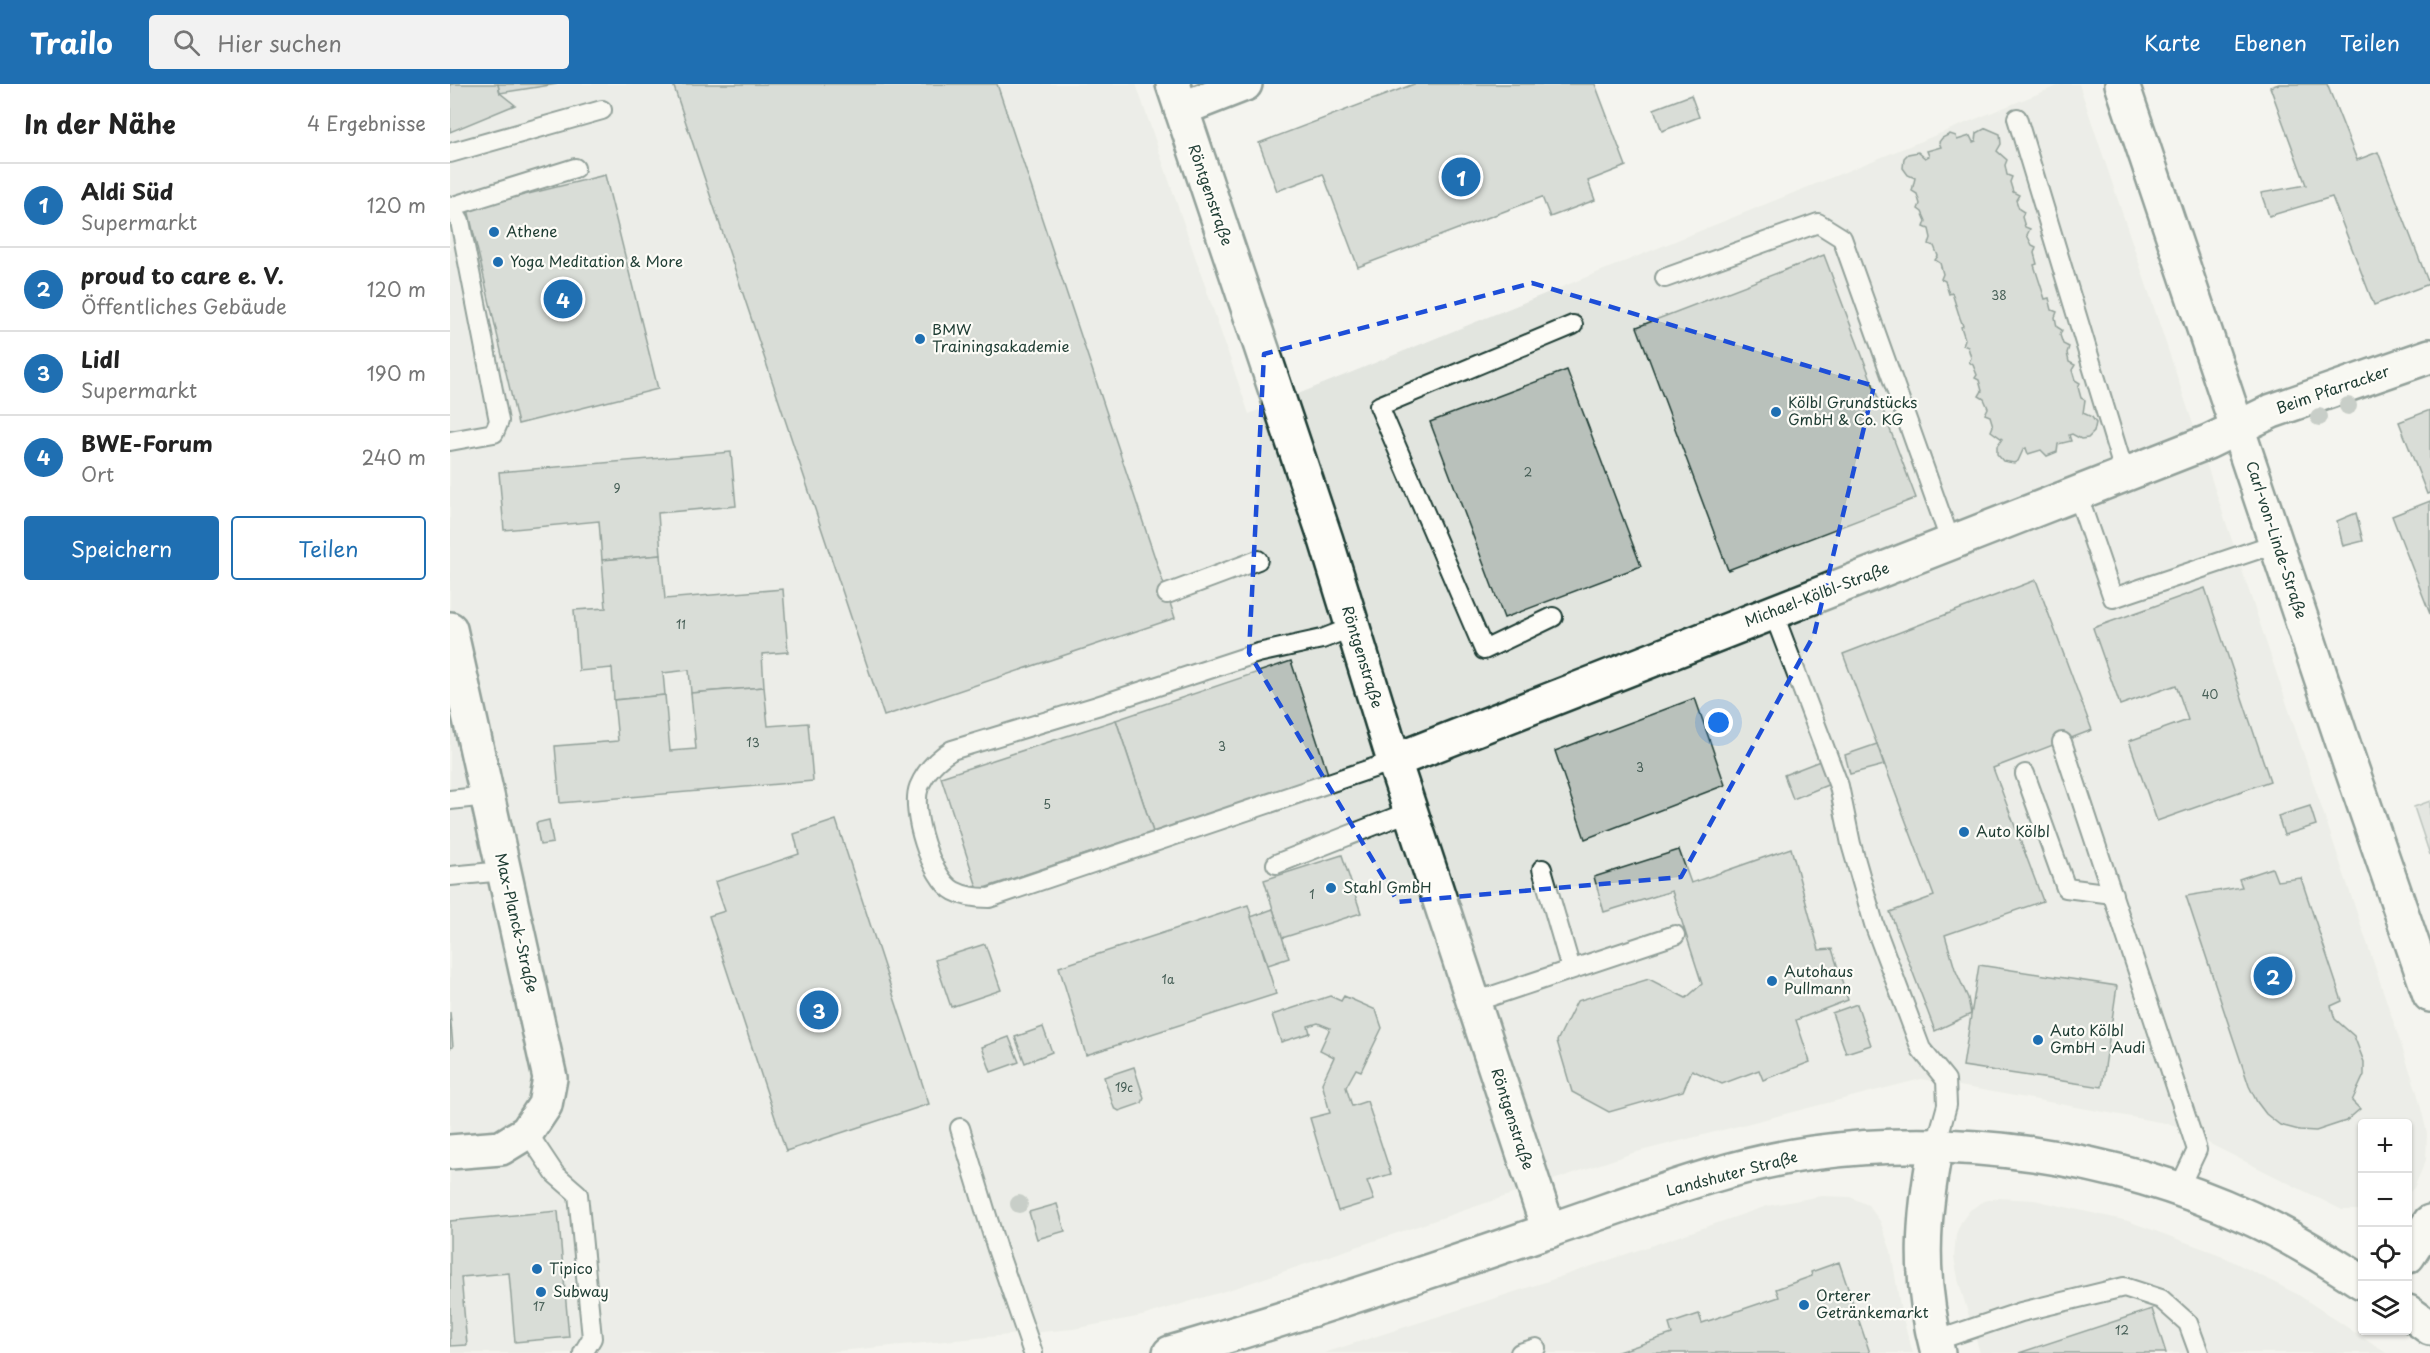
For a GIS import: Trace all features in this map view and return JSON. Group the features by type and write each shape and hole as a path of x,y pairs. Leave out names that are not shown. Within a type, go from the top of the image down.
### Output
{"street":[{"path":"1177,96 1245,84"},
{"name":"Carl-von-Linde-Straße","path":"2122,84 2350,764 2430,995"},
{"name":"Röntgenstraße","path":"1177,96 1326,540 1394,761 1549,1231"},
{"name":"Beim Pfarracker","path":"2239,428 2272,411 2430,356"},
{"name":"Michael-Kölbl-Straße","path":"1394,761 2125,475 2239,428"},
{"name":"Max-Planck-Straße","path":"450,629 454,661 487,796 550,1078 545,1105 527,1132 501,1148 450,1152"},
{"path":"1936,1145 1926,1195 1923,1261 1927,1303 1936,1347"},
{"name":"Landshuter Straße","path":"1170,1353 1239,1333 1549,1231 1637,1199 1756,1164 1862,1147 1936,1145 1989,1148 2055,1157 2124,1173 2178,1190 2249,1217 2360,1281"},
{"path":"2412,1250 2430,1222"}],"lane":[{"path":"450,153 602,110"},
{"path":"2017,118 2125,475"},
{"path":"450,209 575,168"},
{"path":"450,209 460,221 498,421 494,434 450,441"},
{"path":"1665,278 1818,223 1842,238 1952,543"},
{"path":"1553,617 1484,650 1379,406 1573,325"},
{"path":"2078,493 2113,598 2277,543"},
{"path":"1167,594 1258,560"},
{"path":"1773,612 1839,786 1851,844 1874,924 1921,1049 1946,1080 1947,1105 1936,1145"},
{"path":"1353,627 1322,639 1258,653 1097,706 952,750 936,760 918,788 916,804 931,861 941,879 952,891 971,897 989,898 1394,761"},
{"path":"2062,742 2198,1150 2178,1190"},
{"path":"2025,774 2066,888 2113,894"},
{"path":"450,800 487,796"},
{"path":"1276,864 1411,812"},
{"path":"1542,869 1571,969"},
{"path":"450,876 504,871"},
{"path":"1474,1002 1675,935"},
{"path":"960,1128 997,1249 1033,1353"},
{"path":"527,1132 555,1174 578,1194 592,1338 583,1353"},
{"path":"1936,1347 2021,1312 2124,1287 2161,1299 2188,1323 2199,1353"}],"highlighted area":[{"path":"1532,283 1874,386 1814,635 1681,877 1398,902 1249,653 1264,354"}],"shaded area":[{"path":"450,84 1136,84 1249,414 2062,84 2079,84 2417,1092 2427,1133 2426,1160 2412,1190 2412,1119 2358,1119 2358,1210 2342,1210 2170,1124 1921,1079 1633,1153 1238,1287 1142,1316 1073,1329 817,1353 450,1353"},
{"path":"2430,801 2430,855 2414,807"},
{"path":"1821,1196 1850,1197 1868,1205 1880,1221 1891,1251 1901,1312 1913,1353 1324,1353 1542,1283 1767,1206"},
{"path":"1998,1198 2034,1200 2128,1221 2218,1254 2297,1294 2386,1353 1980,1353 1954,1258 1956,1234 1961,1222 1970,1210 1984,1201"}],"building":[{"path":"450,84 498,84 500,93 515,105 450,132"},
{"path":"498,84 557,84 500,93"},
{"name":"BMW Trainingsakademie","path":"673,84 997,84 1175,618 884,716"},
{"path":"1414,84 1595,84 1626,166 1588,181 1595,200 1550,217 1542,197 1358,267 1323,174 1277,191 1259,143"},
{"path":"2279,84 2327,84 2357,160 2378,152 2429,284 2374,305 2332,197 2269,216 2261,193 2306,185 2270,87"},
{"path":"1691,95 1699,117 1662,131 1654,109"},
{"path":"1986,128 2000,134 2001,144 1997,151 2007,160 2005,165 2007,175 2012,177 2010,182 2013,192 2019,195 2016,200 2019,209 2024,212 2022,217 2025,227 2030,229 2027,235 2032,245 2036,247 2034,253 2037,264 2034,265 2045,299 2049,298 2052,310 2057,312 2055,317 2057,327 2062,330 2060,335 2063,344 2069,347 2067,353 2069,362 2075,365 2072,370 2075,380 2080,383 2078,387 2081,398 2085,400 2083,413 2092,417 2096,423 2094,432 2088,438 2081,439 2072,434 2069,435 2071,441 2058,444 2057,452 2047,456 2041,450 2028,454 2026,448 2018,461 2014,463 2003,461 1997,454 1997,446 2002,439 1991,431 1993,426 1990,416 1985,414 1988,408 1984,399 1979,396 1982,391 1979,380 1975,378 1977,375 1973,365 1969,362 1971,358 1968,347 1963,345 1965,339 1961,327 1963,326 1952,293 1949,294 1945,281 1941,279 1943,274 1940,263 1935,260 1938,256 1934,246 1929,244 1931,238 1929,229 1924,227 1926,221 1918,209 1920,204 1917,194 1912,191 1915,178 1908,175 1903,168 1904,158 1908,154 1918,152 1925,158 1929,156 1927,151 1941,147 1939,142 1950,134 1956,136 1957,140 1970,136 1973,142 1976,141 1977,133"},
{"path":"605,175 658,389 518,424 468,209"},
{"name":"Kölbl Grundstücks GmbH & Co. KG","path":"1824,255 1916,498 1728,570 1637,327"},
{"path":"1567,370 1641,566 1504,618 1430,422"},
{"path":"2430,410 2430,493 2427,494 2399,422"},
{"path":"731,452 736,506 658,513 661,555 602,560 599,521 504,530 499,472"},
{"path":"2430,501 2430,614 2392,516"},
{"path":"2356,513 2363,541 2343,546 2337,521"},
{"path":"661,555 665,599 783,589 788,652 762,654 764,687 691,693 689,670 663,673 665,695 614,700 612,668 579,671 574,610 606,608 602,560"},
{"name":"Auto Kölbl","path":"2036,580 2092,730 1993,768 2043,901 1945,935 1955,969 1968,998 1971,1014 1935,1031 1890,912 1934,896 1843,654"},
{"path":"2205,588 2270,781 2157,821 2129,741 2188,720 2176,685 2120,705 2093,628"},
{"path":"1291,661 1328,774 1153,832 1116,720"},
{"path":"764,687 768,726 808,723 813,781 560,803 555,746 618,741 614,700 665,695 670,751 696,749 691,693"},
{"path":"1695,698 1725,785 1585,839 1555,751"},
{"path":"1116,720 1153,832 978,890 941,777"},
{"path":"1877,744 1884,765 1850,774 1845,755"},
{"path":"1820,761 1830,784 1793,799 1784,775"},
{"path":"2310,806 2316,825 2284,835 2278,816"},
{"path":"549,820 553,843 540,845 536,823"},
{"path":"836,820 929,1104 786,1151 709,916 725,911 715,882 799,854 794,834"},
{"name":"Autohaus Pullmann","path":"1791,848 1819,950 1832,949 1848,1000 1796,1020 1810,1062 1763,1080 1759,1070 1722,1084 1692,1070 1683,1091 1609,1112 1572,1092 1557,1041 1577,1001 1649,979 1686,998 1702,984 1672,891 1604,912 1594,877 1679,850 1691,883"},
{"path":"1342,855 1361,913 1282,938 1264,880"},
{"path":"2272,868 2277,881 2301,878 2342,1001 2331,1006 2335,1019 2354,1036 2364,1062 2364,1075 2352,1101 2360,1109 2346,1121 2316,1131 2299,1130 2280,1125 2266,1114 2257,1102 2249,1086 2186,896 2242,887 2239,879"},
{"path":"1248,905 1276,994 1086,1055 1059,967"},
{"path":"1273,909 1289,958 1268,965 1251,917"},
{"path":"985,944 1001,990 951,1007 935,960"},
{"name":"Auto Kölbl GmbH - Audi","path":"1979,965 2117,986 2102,1087 1963,1066"},
{"path":"1330,996 1341,1001 1344,996 1376,1010 1382,1028 1361,1071 1356,1069 1346,1087 1352,1106 1367,1101 1391,1174 1367,1181 1374,1200 1338,1211 1310,1118 1330,1113 1322,1083 1334,1057 1320,1050 1330,1028 1318,1023 1308,1026 1310,1033 1281,1042 1272,1015"},
{"path":"1857,1004 1871,1045 1846,1053 1832,1013"},
{"path":"450,1012 453,1047 450,1048"},
{"path":"1043,1027 1052,1052 1025,1063 1015,1037"},
{"path":"1009,1037 1019,1062 991,1072 982,1047"},
{"path":"1134,1067 1144,1098 1142,1103 1119,1111 1114,1108 1104,1077"},
{"path":"1057,1204 1065,1231 1037,1239 1029,1212"},
{"path":"558,1211 569,1337 515,1342 509,1273 461,1277 467,1345 450,1346 450,1221"},
{"name":"Orterer Getränkemarkt","path":"1839,1262 1870,1353 1615,1353 1672,1334 1669,1324 1699,1314 1702,1323 1779,1297 1776,1289 1812,1276 1811,1272"},
{"path":"2152,1309 2166,1353 2019,1353"}],"place":[{"name":"Aldi Süd","path":"1461,177"},
{"name":"Athene","path":"494,232"},
{"name":"Yoga Meditation & More","path":"498,262"},
{"name":"BWE-Forum","path":"563,299"},
{"name":"BMW Trainingsakademie","path":"920,339"},
{"name":"Kölbl Grundstücks GmbH & Co. KG","path":"1776,412"},
{"name":"Auto Kölbl","path":"1964,832"},
{"name":"Stahl GmbH","path":"1331,888"},
{"name":"proud to care e. V.","path":"2273,976"},
{"name":"Autohaus Pullmann","path":"1772,981"},
{"name":"Lidl","path":"819,1010"},
{"name":"Auto Kölbl GmbH - Audi","path":"2038,1040"},
{"name":"Tipico","path":"537,1269"},
{"name":"Subway","path":"541,1292"},
{"name":"Orterer Getränkemarkt","path":"1804,1305"}]}
